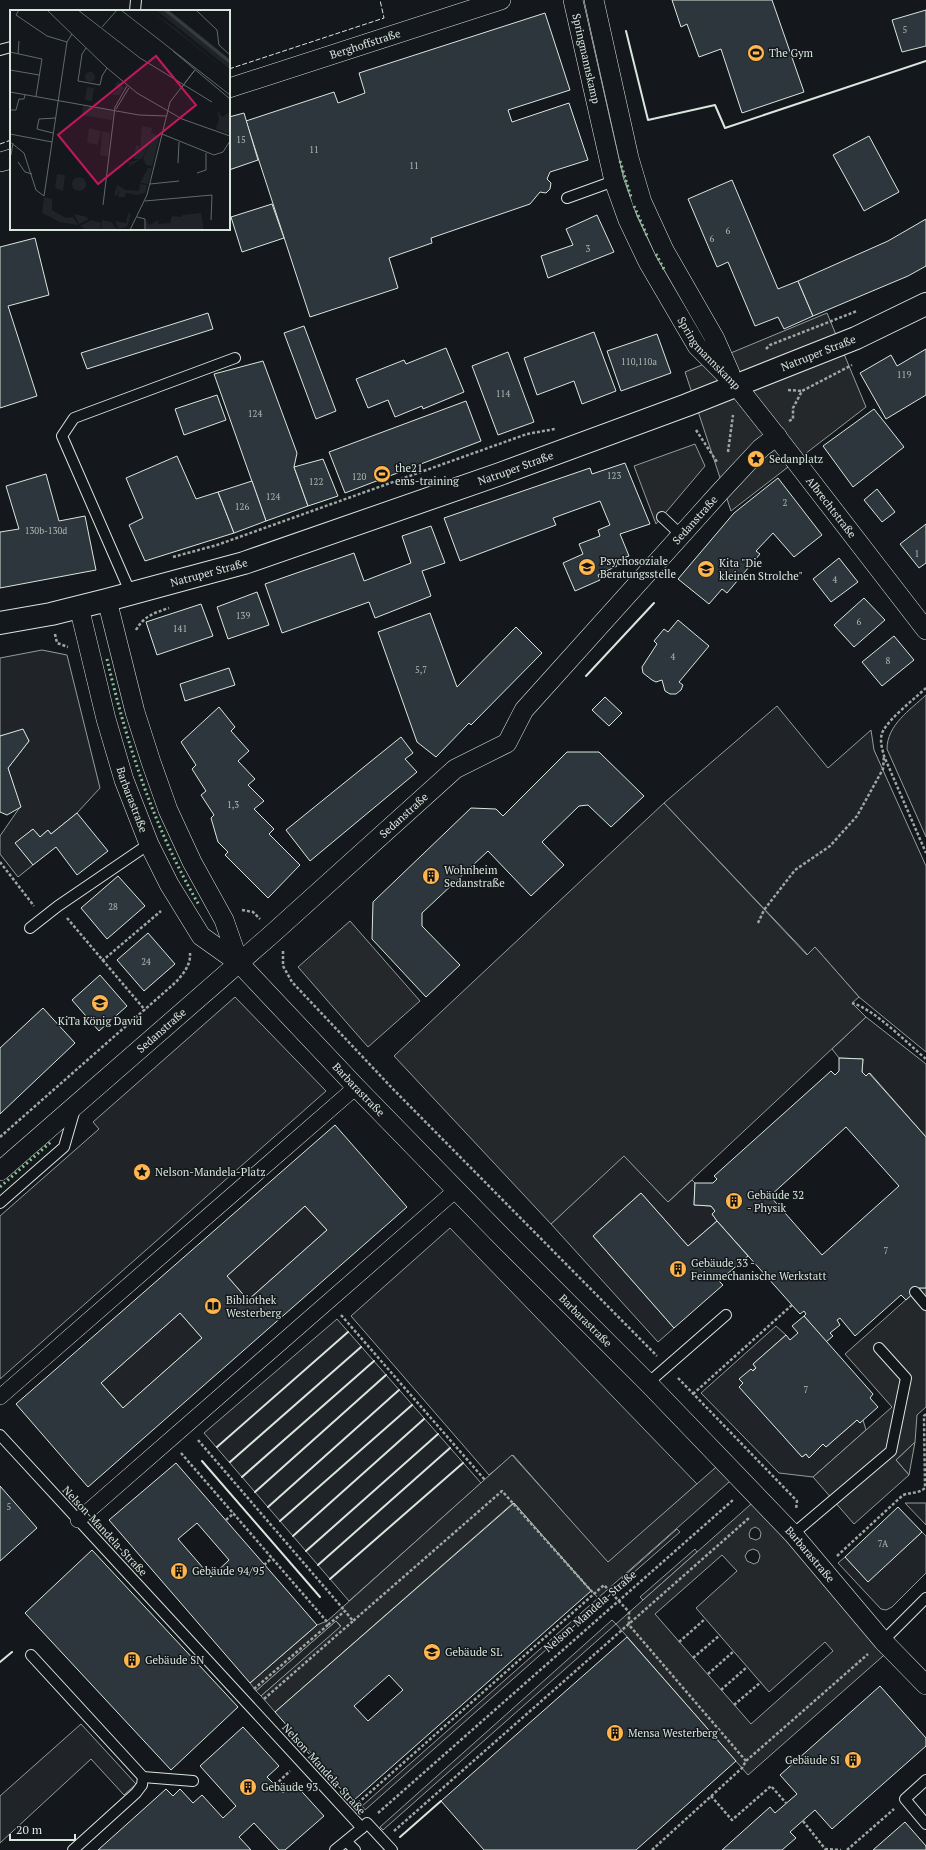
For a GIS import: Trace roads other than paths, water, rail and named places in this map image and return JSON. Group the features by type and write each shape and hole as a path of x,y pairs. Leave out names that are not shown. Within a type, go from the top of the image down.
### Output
{"street":[{"name":"Berghoffstraße","path":"230,88 501,0"},
{"name":"Springmannskamp","path":"573,0 614,181 628,220 648,262 697,346 736,386"},
{"name":"Springmannskamp","path":"594,0 629,158 642,202 664,250 715,339 736,386"},
{"path":"0,162 10,159"},
{"name":"Natruper Straße","path":"0,623 79,607 244,563 532,462 736,386 856,338 926,304"},
{"name":"Albrechtstraße","path":"736,386 777,436 926,630"},
{"name":"Sedanstraße","path":"0,1171 272,934 455,769 507,743 524,710 761,448 777,436"},
{"name":"Barbarastraße","path":"107,600 135,712 168,810 189,855 224,920 239,963"},
{"name":"Barbarastraße","path":"79,607 106,719 124,780 149,844 169,884 201,936 239,963 456,1190 648,1382 793,1534 883,1641 926,1685"},
{"path":"0,1397 356,1086"},
{"path":"78,1520 456,1190"}],"lane":[{"path":"135,10 136,0"},
{"path":"0,50 10,47"},
{"path":"567,198 614,181"},
{"path":"131,594 62,436 74,418 235,358"},
{"path":"662,517 681,535"},
{"path":"30,928 58,906 149,844"},
{"path":"0,1203 64,1147 76,1104"},
{"path":"915,1292 926,1305"},
{"path":"648,1382 726,1315"},
{"path":"793,1534 892,1450 906,1378 879,1348"},
{"name":"Nelson-Mandela-Straße","path":"0,1435 243,1698 364,1826"},
{"path":"883,1641 926,1598"},
{"path":"31,1656 142,1777 142,1785 136,1793 73,1850"},
{"path":"142,1777 193,1781"},
{"path":"926,1780 905,1799 926,1824"},
{"path":"335,1850 347,1842 364,1826 384,1841 392,1850"},
{"path":"347,1842 355,1850"}],"place":[{"name":"The Gym","path":"756,53"},
{"name":"Sedanplatz","path":"756,459"},
{"name":"the21 ems-training","path":"382,474"},
{"name":"Psychosoziale Beratungsstelle","path":"587,567"},
{"name":"Kita \"Die kleinen Strolche\"","path":"706,569"},
{"name":"Wohnheim Sedanstraße","path":"431,876"},
{"name":"KiTa König David","path":"100,1003"},
{"name":"Nelson-Mandela-Platz","path":"142,1172"},
{"name":"Gebäude 32 - Physik","path":"734,1201"},
{"name":"Gebäude 33 - Feinmechanische Werkstatt","path":"678,1269"},
{"name":"Bibliothek Westerberg","path":"213,1306"},
{"name":"Gebäude 94/95","path":"179,1571"},
{"name":"Gebäude SL","path":"432,1652"},
{"name":"Gebäude SN","path":"132,1660"},
{"name":"Mensa Westerberg","path":"615,1733"},
{"name":"Gebäude SI","path":"853,1760"},
{"name":"Gebäude 93","path":"248,1787"}]}
